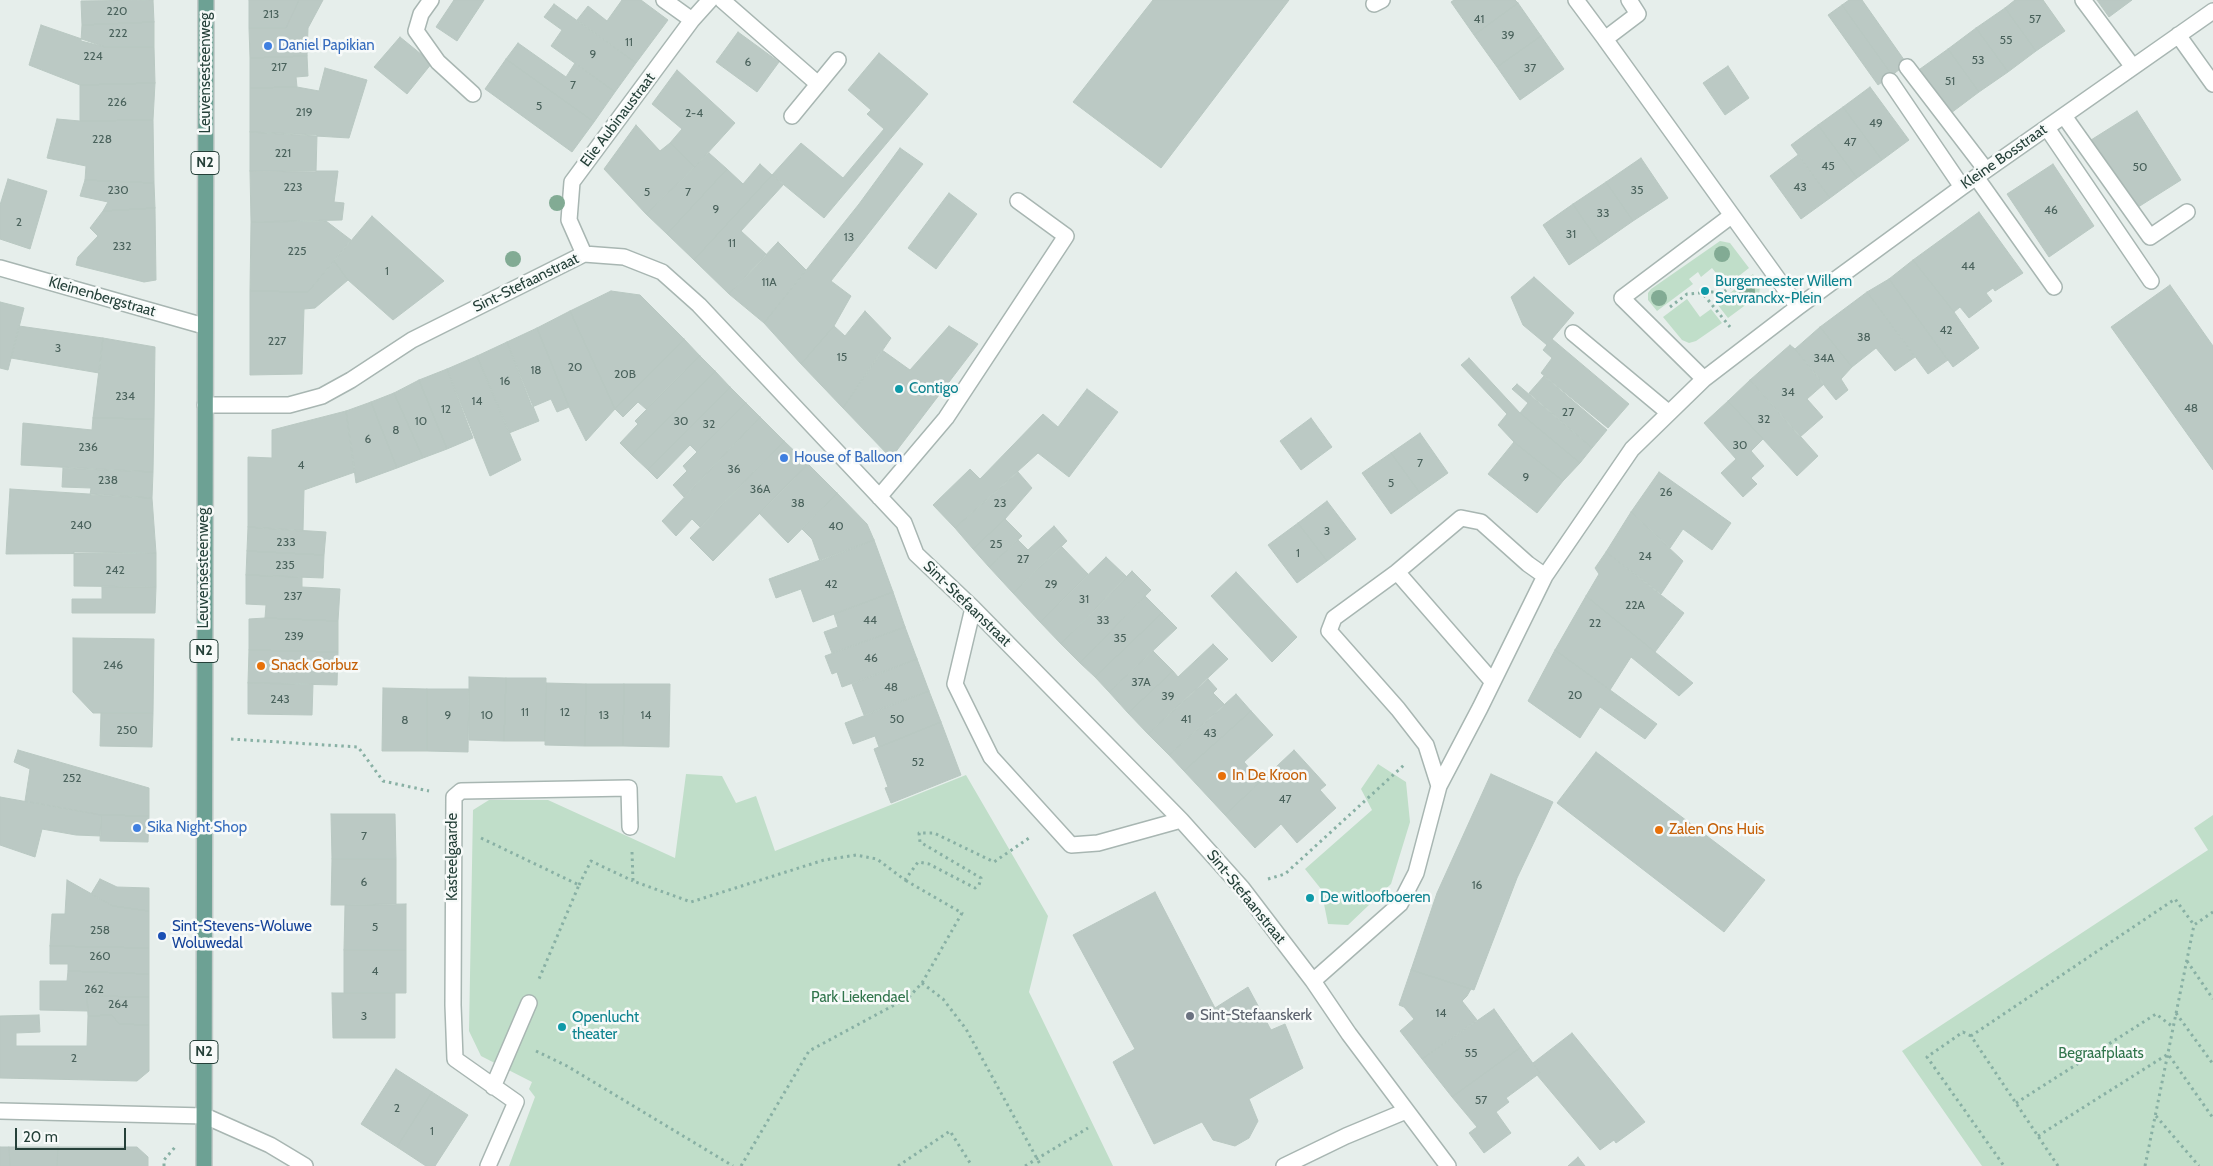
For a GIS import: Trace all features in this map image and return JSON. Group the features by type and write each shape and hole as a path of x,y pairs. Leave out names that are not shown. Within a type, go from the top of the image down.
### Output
{"main road":[{"name":"Leuvensesteenweg","path":"204,1166 203,737 206,0"}],"street":[{"path":"431,0 421,14 416,31 438,62 473,94"},
{"path":"664,0 692,20"},
{"name":"Elie Aubinaustraat","path":"584,254 569,220 572,182 692,20 710,0"},
{"path":"722,0 818,84"},
{"path":"1313,980 1400,904 1416,873 1439,786 1492,681 1546,576 1632,449 1704,379 1798,307 1576,0"},
{"path":"1605,39 1638,14 1629,0"},
{"path":"2083,0 2134,67"},
{"name":"Kleine Bosstraat","path":"1798,307 1962,187 2213,11"},
{"path":"2178,36 2213,84"},
{"path":"792,116 838,60"},
{"path":"1907,67 1981,174 2054,288"},
{"path":"1890,81 1962,187"},
{"path":"2064,116 2150,236 2187,212"},
{"path":"2046,128 2151,280"},
{"path":"879,497 946,418 1066,236 1018,201"},
{"path":"1704,379 1622,298 1731,216"},
{"name":"Sint-Stefaanstraat","path":"205,405 288,405 322,396 351,380 412,340 584,254 624,257 662,272 699,305 904,523 916,554 972,608 1181,820 1242,888 1313,980 1349,1034 1448,1166"},
{"name":"Kleinenbergstraat","path":"0,268 204,326"},
{"path":"1573,333 1669,413"},
{"path":"1439,786 1426,745 1398,709 1330,631 1334,618 1397,572 1461,518 1481,522 1528,564 1546,576"},
{"path":"1397,572 1492,681"},
{"path":"972,608 955,684 991,757 1072,845 1098,843 1181,820"},
{"name":"Kasteelgaarde","path":"488,1166 516,1102 456,1059 453,1005 454,797 461,790 630,788 630,827"},
{"path":"492,1086 529,1004"},
{"path":"0,1111 204,1116 270,1145 305,1166"},
{"path":"1284,1166 1346,1136 1406,1111"}],"path":[{"path":"1648,324 1687,294 1724,292 1764,261"},
{"path":"1704,294 1746,348"},
{"path":"203,737 358,747 383,782 454,797"},
{"path":"1242,888 1285,874 1426,745"},
{"path":"905,880 918,862 929,864 975,888 979,885 980,878 920,842 918,833 934,834 994,862 1052,822"},
{"path":"630,827 633,881"},
{"path":"477,836 579,885"},
{"path":"529,1004 590,861 633,881 691,902 824,860 856,855 877,859 905,880 962,913 922,983 909,997 809,1051 741,1166"},
{"path":"1970,1036 2175,899 2194,925"},
{"path":"2145,1166 2194,925 2213,912"},
{"path":"2187,961 2213,999"},
{"path":"922,983 943,999 966,1029 1041,1166"},
{"path":"2176,1013 2213,1064"},
{"path":"2016,1103 2156,1014 2173,1027"},
{"path":"2004,1166 1927,1057 1963,1032 1970,1036 2058,1166"},
{"path":"513,1040 567,1066 733,1166"},
{"path":"2168,1054 2213,1118"},
{"path":"2038,1136 2168,1054"},
{"path":"2156,1116 2199,1166"},
{"path":"1025,1166 1088,1128"},
{"path":"898,1166 950,1131 972,1166"}],"green space":[{"path":"1720,241 1730,243 1749,268 1726,286 1712,268 1701,277 1698,272 1689,279 1693,284 1657,311 1648,300 1648,293 1651,289"},
{"path":"1753,274 1760,286 1759,295 1728,318 1717,304"},
{"path":"1687,299 1700,317 1711,309 1722,323 1696,341 1689,343 1682,340 1663,317"},
{"path":"1378,764 1406,782 1410,822 1391,884 1348,925 1328,924 1321,889 1305,869 1372,810 1361,789"},
{"name":"Park Liekendael","path":"686,774 722,776 736,803 756,796 775,851 966,775 1048,916 1029,992 1113,1166 509,1166 535,1097 529,1089 532,1082 481,1056 469,1031 473,810 489,800 548,800 675,858"},
{"name":"Begraafplaats","path":"2213,815 2213,1166 1982,1166 1902,1051 2208,850 2194,828"}],"building":[{"path":"153,0 154,22 82,25 81,1"},
{"path":"249,0 299,0 286,28 249,28"},
{"path":"299,0 323,0 308,28 307,56 250,58 249,28 286,28"},
{"path":"454,0 484,0 457,41 436,27"},
{"path":"622,0 641,0 668,20 636,63 577,20 588,6 607,21"},
{"path":"1153,0 1289,0 1161,168 1073,102"},
{"path":"1454,0 1515,0 1518,3 1474,35 1451,2"},
{"path":"1849,0 1862,0 1907,64 1892,75 1842,5"},
{"path":"2015,0 2043,0 2065,31 2036,51 2005,8"},
{"path":"2097,0 2132,0 2109,17"},
{"path":"1518,3 1541,36 1497,67 1474,35"},
{"path":"554,4 636,63 615,92 551,46 562,30 544,17"},
{"path":"1842,5 1892,75 1878,85 1828,15"},
{"path":"2005,8 2036,51 2008,72 1976,28"},
{"path":"154,22 154,47 105,47 81,41 82,25"},
{"path":"41,25 105,47 154,47 155,83 80,85 29,65"},
{"path":"1976,28 2008,72 1979,92 1948,49"},
{"path":"738,32 779,62 757,92 716,62"},
{"path":"1541,36 1564,69 1520,100 1497,67"},
{"path":"400,37 432,63 407,94 374,67"},
{"path":"518,43 566,77 575,63 615,92 594,122 506,59"},
{"path":"1948,49 1979,92 1951,113 1920,69"},
{"path":"879,53 928,94 824,218 772,175 801,143 843,178 884,129 867,114 871,110 848,90"},
{"path":"307,56 308,76 296,77 297,87 250,88 250,58"},
{"path":"506,59 594,122 572,152 485,89"},
{"path":"1728,66 1749,98 1725,115 1703,83"},
{"path":"325,68 367,80 349,138 250,132 250,88 297,87 319,91"},
{"path":"677,70 735,123 695,167 670,143 682,129 652,104"},
{"path":"155,83 153,120 80,121 80,85"},
{"path":"1870,87 1909,140 1882,160 1843,107"},
{"path":"1843,107 1882,160 1857,178 1818,125"},
{"path":"2137,111 2181,180 2135,209 2091,140"},
{"path":"57,119 80,121 153,120 154,183 85,180 86,166 47,158"},
{"path":"636,125 660,151 670,143 695,167 646,214 604,169"},
{"path":"1818,125 1857,178 1830,198 1791,145"},
{"path":"250,132 317,135 316,172 250,171"},
{"path":"900,148 923,164 831,281 851,296 834,326 801,364 764,323 859,204"},
{"path":"709,153 727,169 667,234 646,214"},
{"path":"1798,155 1830,198 1801,219 1770,176"},
{"path":"1641,158 1668,198 1633,221 1606,182"},
{"path":"760,164 772,175 694,260 667,234 727,169 743,184"},
{"path":"2053,164 2094,226 2049,257 2007,194"},
{"path":"250,171 338,171 334,202 344,203 342,220 251,222"},
{"path":"772,175 784,184 741,231 767,255 729,294 694,260"},
{"path":"8,179 47,191 30,249 0,239 0,205"},
{"path":"85,180 154,183 155,208 103,211 108,202 80,196"},
{"path":"1606,182 1633,221 1600,244 1573,204"},
{"path":"949,193 977,214 936,269 908,248"},
{"path":"1573,204 1600,244 1569,265 1543,225"},
{"path":"155,208 156,280 144,282 76,265 78,257 98,236 90,228 103,211"},
{"path":"1979,212 2023,273 1995,291 1993,288 1986,293 1992,301 1969,318 1960,307 1954,312 1913,260"},
{"path":"372,216 444,281 393,320 348,280 334,261"},
{"path":"326,221 351,240 308,292 250,291 251,222"},
{"path":"778,242 806,270 764,323 729,294"},
{"path":"1913,260 1954,312 1979,348 1953,367 1889,279"},
{"path":"334,261 348,280 315,308 304,309 302,374 250,375 250,291 308,292"},
{"path":"1534,277 1574,313 1552,339 1629,404 1608,428 1541,373 1552,358 1543,350 1547,345 1523,325 1511,297"},
{"path":"1889,279 1948,360 1928,374 1867,292"},
{"path":"2170,285 2213,346 2213,470 2111,327"},
{"path":"611,291 640,295 684,339 615,409 570,311"},
{"path":"1867,292 1915,357 1895,371 1876,348 1852,367 1820,327"},
{"path":"0,302 24,308 8,370 0,368"},
{"path":"570,311 615,409 586,441 569,407 537,328"},
{"path":"865,311 891,338 843,408 801,364 834,326 845,336"},
{"path":"19,326 103,338 99,373 11,358"},
{"name":"Contigo","path":"949,326 978,344 891,458 843,408 882,350 910,370"},
{"path":"1820,327 1852,367 1841,379 1848,390 1836,400 1795,349"},
{"path":"537,328 569,407 557,412 551,399 532,407 507,342"},
{"path":"103,338 155,347 154,419 93,418"},
{"path":"684,339 700,356 646,409 638,402 623,417 615,409"},
{"path":"507,342 539,421 509,433 477,356"},
{"path":"1790,345 1824,384 1807,399 1823,417 1800,437 1750,380"},
{"path":"477,356 521,460 490,476 447,369"},
{"path":"700,356 715,371 632,455 620,443 638,424 635,421"},
{"path":"1469,358 1520,413 1580,463 1563,481 1514,442 1498,425 1507,414 1461,365"},
{"path":"447,369 473,438 447,449 419,380"},
{"path":"715,371 730,387 648,470 632,455"},
{"path":"1544,376 1607,430 1592,448 1529,393"},
{"path":"419,380 447,449 423,458 394,393"},
{"path":"1750,380 1818,456 1797,476 1728,401"},
{"path":"1517,384 1592,448 1580,463 1520,413 1528,403 1512,389"},
{"path":"730,387 746,403 697,452 690,445 657,479 648,470"},
{"path":"1087,389 1118,412 1069,477 1038,453 955,528 933,505 970,469 980,479 1043,414 1058,427"},
{"path":"394,393 423,458 397,468 371,402"},
{"path":"1728,401 1763,439 1751,451 1764,466 1751,478 1757,484 1743,497 1721,473 1736,459 1704,423"},
{"path":"371,402 397,468 356,483 346,411"},
{"path":"746,403 760,417 684,497 673,485 687,471 683,466"},
{"path":"346,411 355,472 304,490 303,531 248,527 248,457 272,458 272,430"},
{"path":"760,417 784,441 700,527 692,519 676,536 662,521"},
{"path":"93,418 154,419 153,472 21,465 23,423 92,430"},
{"path":"1311,418 1332,447 1301,470 1280,441"},
{"path":"1420,433 1448,473 1420,493 1391,453"},
{"path":"784,441 808,464 713,561 690,538"},
{"path":"1514,442 1563,481 1537,513 1488,474"},
{"path":"1391,453 1420,493 1391,514 1362,473"},
{"path":"808,464 837,493 788,543 759,513"},
{"path":"63,468 153,472 152,498 90,495 91,488 62,487"},
{"path":"1018,472 1032,488 1005,519 973,549 955,528"},
{"path":"1659,472 1731,523 1712,550 1683,529 1670,548 1631,512"},
{"path":"10,489 152,498 156,553 6,554"},
{"path":"837,493 867,524 874,540 820,561 812,539 802,529"},
{"path":"1327,501 1356,539 1327,561 1298,523"},
{"path":"1631,512 1683,561 1661,594 1606,552"},
{"path":"1005,519 1022,536 989,567 973,549"},
{"path":"1298,523 1327,561 1297,583 1268,545"},
{"path":"1054,526 1067,541 1013,593 989,567 1018,540 1028,550"},
{"path":"248,527 326,532 324,555 247,551"},
{"path":"874,540 893,592 813,622 801,589 776,598 769,579"},
{"path":"1061,546 1088,574 1040,622 1013,593"},
{"path":"247,551 324,555 323,578 246,575"},
{"path":"74,552 156,553 156,587 74,586"},
{"path":"1606,552 1684,613 1655,652 1586,596 1599,574 1595,568"},
{"path":"1106,557 1127,577 1061,644 1040,622"},
{"path":"1132,571 1151,590 1080,663 1061,644"},
{"path":"1236,572 1297,637 1272,662 1211,596"},
{"path":"246,575 302,577 302,587 340,589 338,621 265,618 266,605 246,604"},
{"path":"102,587 156,587 155,613 72,613 72,599 102,599"},
{"path":"893,592 905,627 832,653 824,632 838,627 834,614"},
{"path":"1145,596 1162,613 1095,677 1080,663"},
{"path":"1586,596 1693,683 1679,696 1631,657 1610,690 1555,650"},
{"path":"1162,613 1177,628 1109,692 1095,677"},
{"path":"249,619 338,621 338,652 249,650"},
{"path":"905,627 917,659 842,687 837,672 832,674 825,656"},
{"path":"73,638 154,639 153,713 93,713 73,692"},
{"path":"1213,644 1228,659 1148,734 1128,713 1173,671 1178,677"},
{"path":"249,650 338,652 337,685 248,683"},
{"path":"1555,650 1657,724 1645,739 1600,707 1580,738 1528,701"},
{"path":"1153,651 1173,671 1128,713 1109,692"},
{"path":"917,659 929,691 864,715 852,684"},
{"path":"469,677 506,678 504,741 469,740"},
{"path":"506,678 546,678 545,741 504,741"},
{"path":"1208,679 1217,689 1213,693 1225,705 1169,755 1148,734"},
{"path":"248,683 313,684 312,715 248,714"},
{"path":"546,683 586,684 585,746 545,745"},
{"path":"586,684 624,684 623,746 585,746"},
{"path":"624,684 670,684 669,747 623,746"},
{"path":"383,688 427,689 427,751 382,751"},
{"path":"427,689 469,689 468,752 427,751"},
{"path":"929,691 941,722 879,747 875,736 853,744 845,723"},
{"path":"1236,694 1251,711 1184,771 1169,755"},
{"path":"1251,711 1273,735 1244,762 1261,781 1225,815 1184,771"},
{"path":"101,713 153,713 152,747 100,746"},
{"path":"941,722 961,775 891,803 885,788 888,787 874,749"},
{"path":"18,750 149,788 149,816 101,815 25,801 30,769 14,762"},
{"path":"1294,750 1326,785 1320,790 1336,808 1297,843 1281,824 1255,848 1225,815"},
{"path":"1596,752 1765,880 1724,932 1557,803"},
{"path":"1491,774 1553,802 1517,878 1474,990 1411,970 1437,893"},
{"path":"0,797 101,815 101,836 76,835 42,829 35,857 0,845"},
{"path":"331,814 395,814 396,859 332,859"},
{"path":"101,815 149,816 148,842 100,841"},
{"path":"332,859 396,859 396,905 331,905"},
{"path":"100,879 117,887 149,888 149,911 113,906 91,894"},
{"path":"67,880 113,906 149,911 149,948 50,946 52,914 65,914"},
{"name":"Sint-Stefaanskerk","path":"1155,892 1215,1008 1248,987 1271,1030 1285,1024 1303,1068 1249,1099 1258,1121 1249,1138 1235,1146 1213,1140 1202,1122 1154,1144 1113,1062 1135,1049 1073,935"},
{"path":"406,904 406,950 344,950 345,905"},
{"path":"50,946 149,948 149,974 68,971 68,964 50,964"},
{"path":"344,950 406,950 406,993 344,993"},
{"path":"1411,970 1471,989 1462,1001 1477,1020 1422,1059 1400,1031 1414,1019 1404,1007 1399,1005"},
{"path":"68,971 149,974 149,997 87,996 88,1011 40,1010 40,981 67,981"},
{"path":"332,993 395,993 395,1038 333,1038"},
{"path":"87,996 149,997 149,1025 119,1024 112,1015 88,1016"},
{"path":"1494,1009 1521,1047 1452,1097 1422,1059"},
{"path":"39,1015 40,1032 16,1033 16,1046 87,1046 88,1016 112,1015 119,1024 149,1025 149,1071 137,1081 0,1078 0,1016"},
{"path":"1572,1033 1645,1122 1616,1143 1614,1140 1600,1150 1537,1075 1540,1073 1533,1063"},
{"path":"1521,1047 1540,1073 1506,1098 1509,1102 1496,1112 1511,1133 1484,1153 1469,1133 1477,1127 1452,1097"},
{"path":"396,1069 432,1092 397,1147 361,1124"},
{"path":"432,1092 468,1115 435,1166 426,1166 397,1147"},
{"path":"0,1147 9,1147 10,1166 0,1166"},
{"path":"9,1147 58,1147 57,1166 10,1166"},
{"path":"58,1147 137,1147 148,1157 148,1166 57,1166"},
{"path":"1578,1157 1585,1166 1568,1166"}],"place":[{"name":"Daniel Papikian","path":"268,46"},
{"name":"Burgemeester Willem Servranckx-Plein","path":"1705,291"},
{"name":"Contigo","path":"899,389"},
{"name":"House of Balloon","path":"784,458"},
{"name":"Snack Gorbuz","path":"261,666"},
{"name":"In De Kroon","path":"1222,776"},
{"name":"Sika Night Shop","path":"137,828"},
{"name":"Zalen Ons Huis","path":"1659,830"},
{"name":"De witloofboeren","path":"1310,898"},
{"name":"Sint-Stevens-Woluwe Woluwedal","path":"162,936"},
{"name":"Sint-Stefaanskerk","path":"1190,1016"},
{"name":"Openlucht theater","path":"562,1027"}]}
